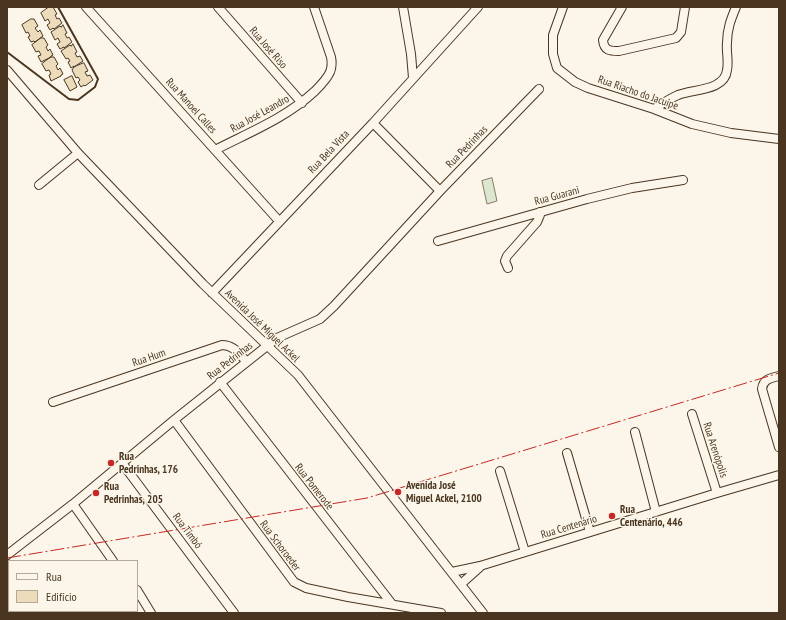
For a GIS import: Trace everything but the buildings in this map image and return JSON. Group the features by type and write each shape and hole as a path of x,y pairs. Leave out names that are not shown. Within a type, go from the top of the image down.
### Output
{"street":[{"name":"Rua Manoel Calles","path":"86,7 279,221"},
{"name":"Rua José Riso","path":"218,7 302,103"},
{"name":"Rua José Leandro","path":"215,150 274,121 302,103 328,76 332,64 331,57 314,7"},
{"path":"403,7 411,54 413,78"},
{"name":"Rua Bela Vista","path":"212,293 373,123 478,7"},
{"name":"Rua Riacho do Jacuípe","path":"563,7 553,35 553,54 557,68 574,82 709,129 779,139"},
{"path":"622,7 603,40 604,47 609,51 619,51 676,38 681,32 685,7"},
{"path":"654,109 674,97 712,86 721,82 725,78 727,71 727,42 729,24 736,7"},
{"path":"411,54 419,63 429,60"},
{"name":"Avenida José Miguel Ackel","path":"7,70 78,153 212,293 298,375 483,613"},
{"name":"Rua Pedrinhas","path":"7,555 73,504 220,382 267,346 282,335 320,319 334,306 440,191 539,89"},
{"path":"373,123 440,191"},
{"path":"39,185 78,153"},
{"name":"Rua Guarani","path":"438,241 632,188 682,180"},
{"path":"508,268 505,261 507,256 537,222 540,212"},
{"name":"Rua Hum","path":"53,402 222,345 229,345 234,348 247,362"},
{"path":"779,376 765,380 762,383 762,389 779,447"},
{"name":"Rua Pomerode","path":"220,382 392,604"},
{"name":"Rua Arenópolis","path":"692,414 717,492"},
{"name":"Rua Schoroeder","path":"174,420 294,582 306,588 441,613"},
{"path":"635,432 656,512"},
{"path":"567,453 590,532"},
{"name":"Rua Timbó","path":"122,463 234,613"},
{"path":"500,471 525,552"},
{"name":"Rua Centenário","path":"452,572 480,566 717,492 779,475"},
{"path":"73,504 112,560"},
{"name":"Rua Centenário","path":"461,584 480,566"},
{"path":"138,592 151,613"}],"green space":[{"path":"492,178 497,201 487,204 482,181"}],"wall":[{"path":"7,52 69,99 78,100 95,87 98,79 58,7"}],"power":[{"path":"7,558 367,498 779,373"}],"place":[{"name":"Rua Pedrinhas, 176","path":"111,463"},
{"name":"Avenida José Miguel Ackel, 2100","path":"398,492"},
{"name":"Rua Pedrinhas, 205","path":"96,493"},
{"name":"Rua Centenário, 446","path":"612,516"}]}
